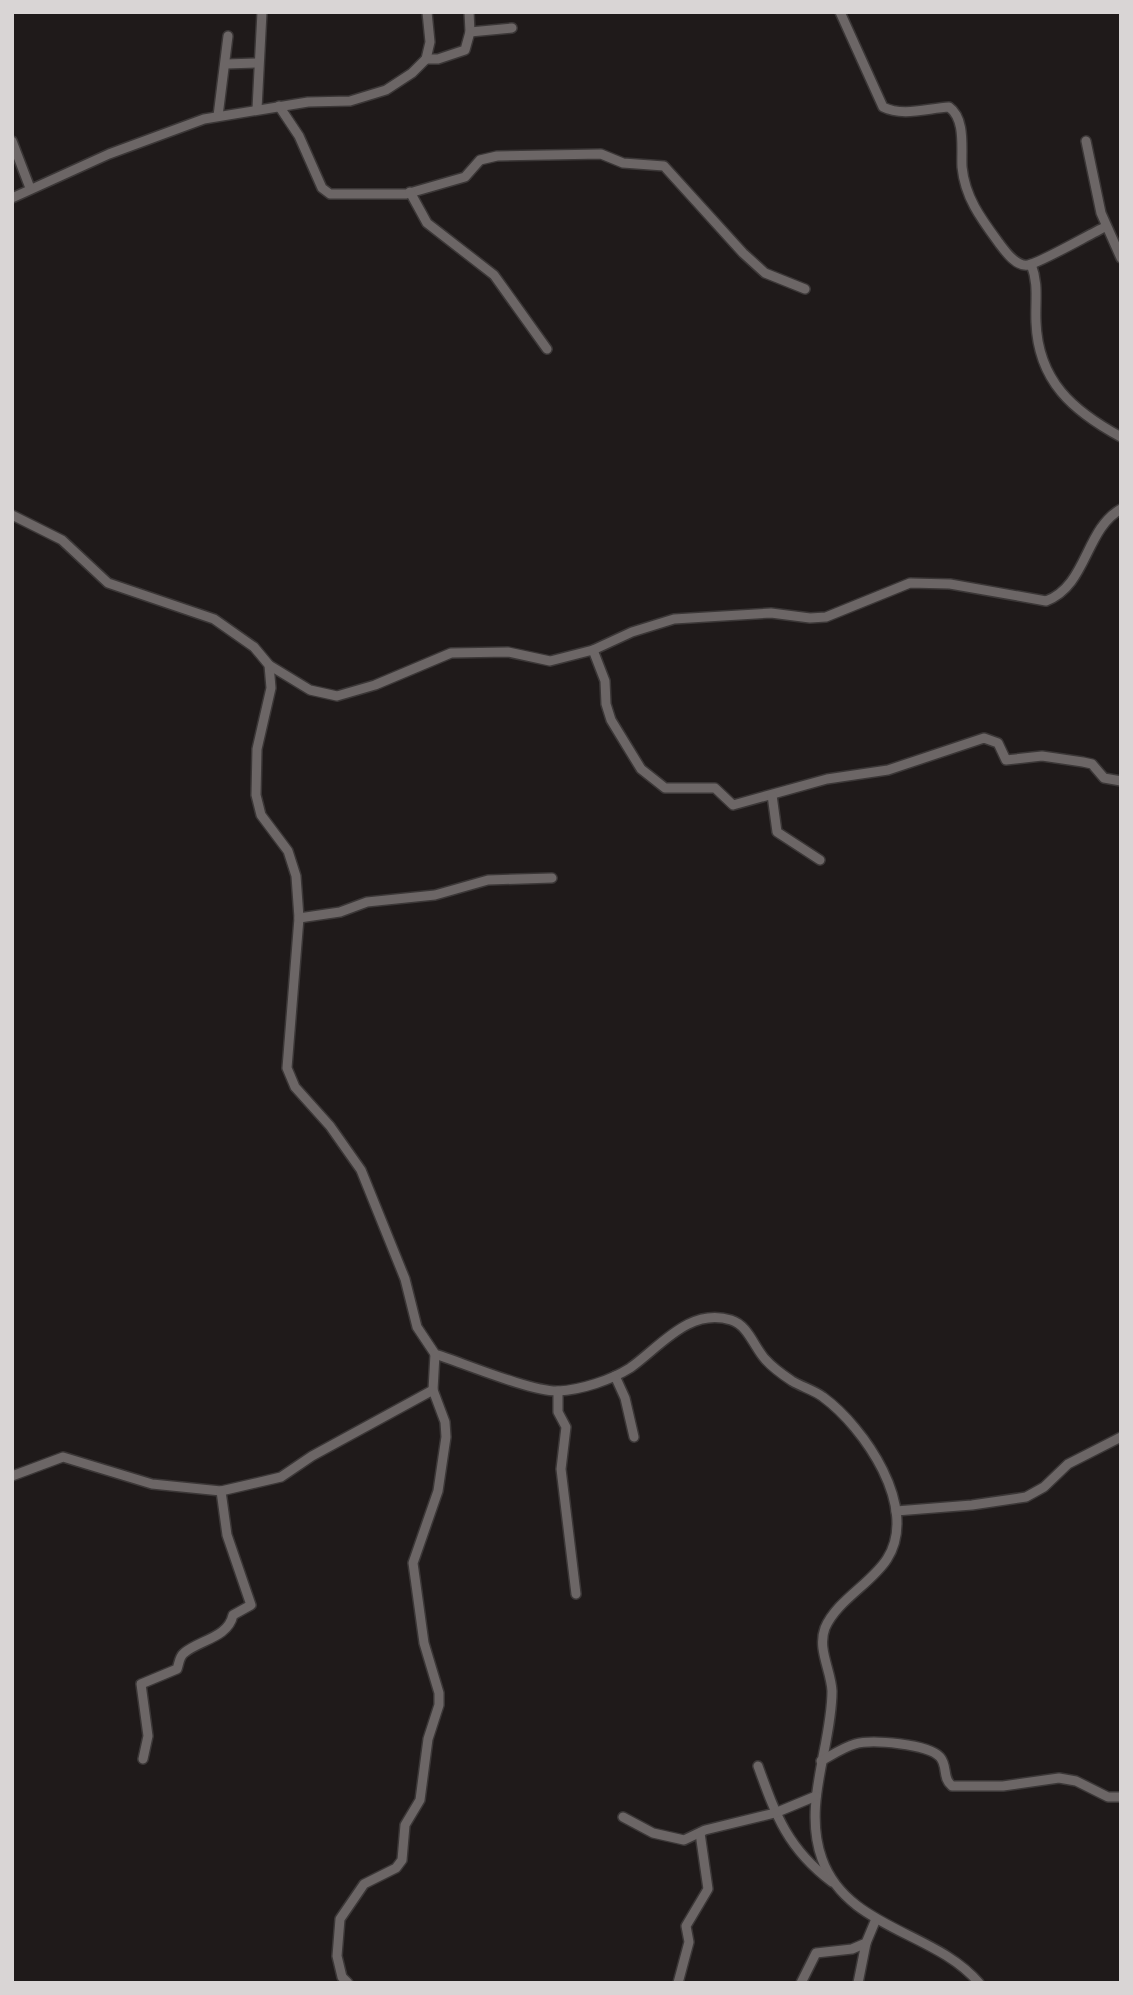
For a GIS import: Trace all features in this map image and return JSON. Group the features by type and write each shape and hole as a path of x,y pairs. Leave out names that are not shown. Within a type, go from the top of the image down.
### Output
{"street":[{"path":"257,109 262,12"},
{"path":"426,59 430,42 427,12"},
{"path":"12,198 115,152 218,116 279,106 364,99 386,90 426,59 438,59 465,50 470,32 469,12"},
{"path":"841,12 883,107 892,111 949,107 955,111 960,128 964,179 977,213 1009,255 1022,264 1031,264 1105,226"},
{"path":"470,32 512,28"},
{"path":"218,116 228,36"},
{"path":"226,64 258,64"},
{"path":"279,106 299,136 325,192 349,196 410,192 465,177 480,160 497,156 601,154 623,163 664,166 743,253 765,273 805,289"},
{"path":"12,141 30,188"},
{"path":"1086,141 1105,226 1121,258"},
{"path":"410,192 428,223 494,275 547,349"},
{"path":"1031,264 1038,287 1037,346 1045,368 1059,389 1084,416 1121,437"},
{"path":"12,515 62,540 108,583 134,593 185,606 214,619 254,647 269,665 310,690 337,696 375,685 451,653 508,652 550,661 593,650 632,632 689,616 771,612 810,618 826,617 910,583 950,584 1046,601 1057,597 1069,585 1106,519 1121,509"},
{"path":"593,650 605,681 606,704 611,720 645,773 665,788 715,788 733,805 827,779 888,770 984,738 998,743 1006,760 1042,756 1083,762 1093,764 1104,778 1121,781"},
{"path":"269,665 271,688 257,749 256,796 261,815 281,840 292,860 299,918 288,1069 295,1087 330,1126 361,1170 405,1279 413,1315 435,1354 433,1390 445,1422 446,1437 438,1491 413,1563 425,1643 439,1693 439,1705 428,1739 421,1800 405,1825 402,1860 396,1868 364,1884 340,1919 336,1945 343,1981"},
{"path":"772,795 777,832 820,860"},
{"path":"299,918 340,912 367,902 435,895 488,880 552,878"},
{"path":"435,1354 558,1391 615,1376 679,1328 706,1319 734,1320 744,1328 765,1359 791,1380 824,1398 860,1433 878,1462 896,1511 894,1544 886,1560 830,1618 824,1631 823,1650 832,1693 816,1797 819,1852 833,1883"},
{"path":"615,1376 625,1398 634,1437"},
{"path":"12,1476 66,1457 152,1484 221,1491 281,1476 312,1456 433,1390"},
{"path":"558,1391 558,1412 566,1427 561,1469 576,1594"},
{"path":"896,1511 972,1506 1026,1497 1040,1490 1068,1464 1121,1437"},
{"path":"143,1759 148,1736 141,1684 177,1669 184,1654 221,1632 230,1625 233,1615 251,1605 227,1535 221,1491"},
{"path":"821,1760 854,1744 883,1742 935,1753 942,1759 946,1779 952,1786 1003,1786 1059,1777 1076,1781 1108,1797 1121,1797"},
{"path":"758,1766 775,1813 792,1844 876,1919 946,1956 979,1983"},
{"path":"623,1817 648,1831 679,1840 775,1813 816,1797"},
{"path":"678,1983 689,1942 686,1926 708,1889 700,1832"},
{"path":"858,1983 866,1943 876,1919"},
{"path":"801,1983 816,1953 852,1949 866,1943"}]}
